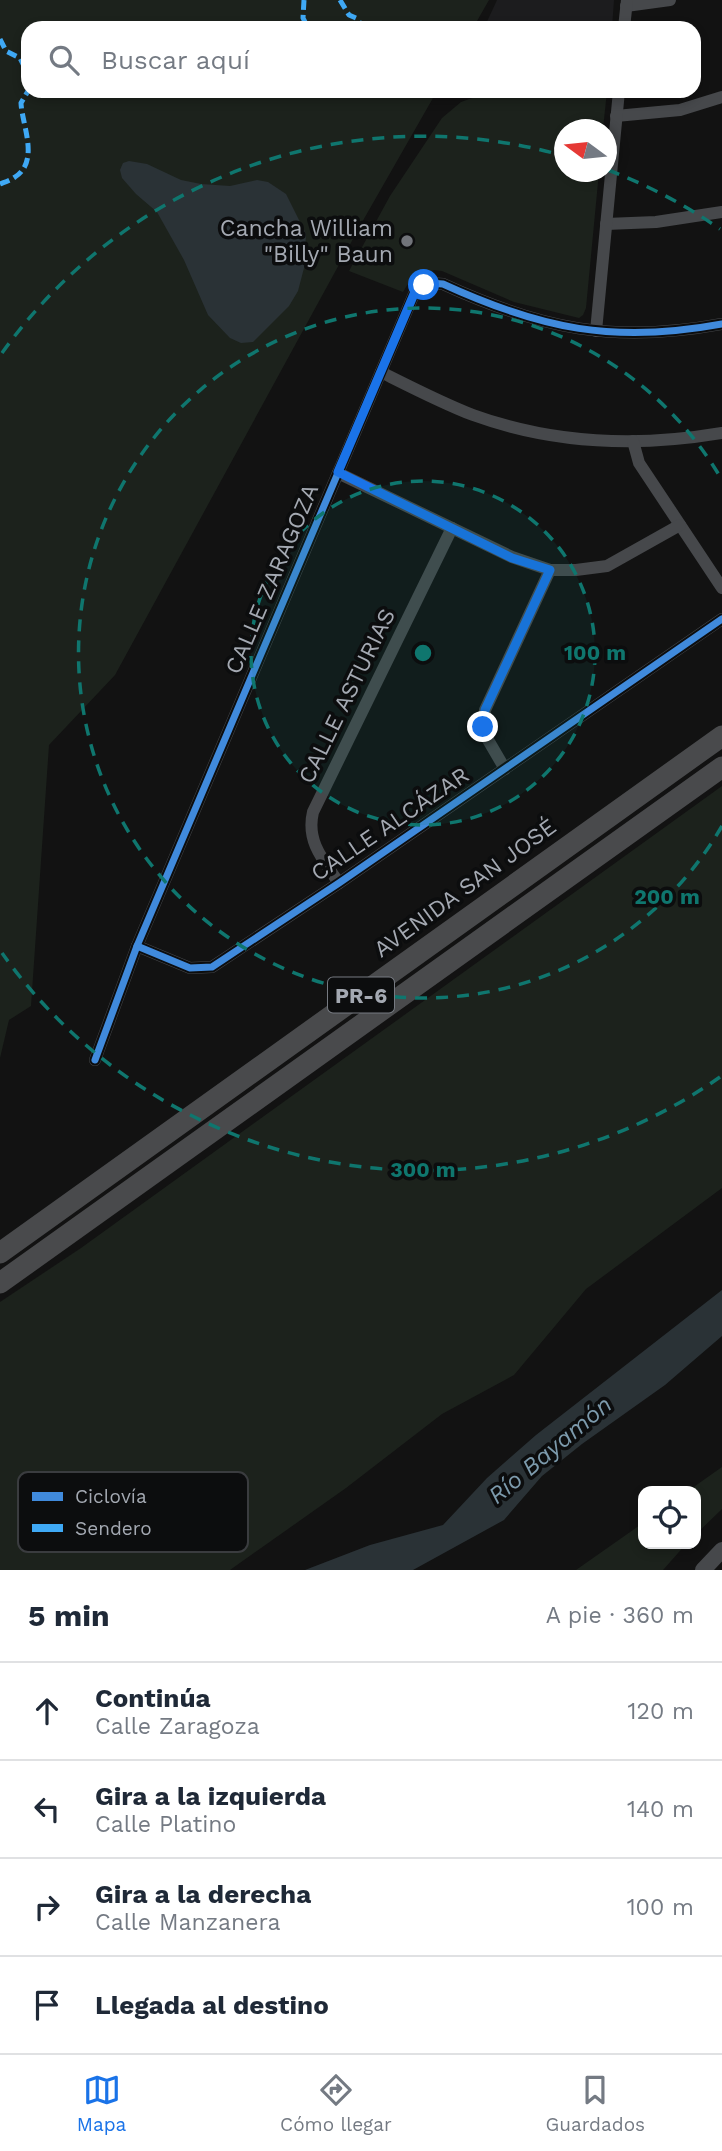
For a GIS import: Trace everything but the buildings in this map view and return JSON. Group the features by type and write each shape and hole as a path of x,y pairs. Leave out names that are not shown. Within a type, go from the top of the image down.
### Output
{"main road":[{"name":"AVENIDA SAN JOSÉ","path":"0,1253 722,736"},
{"name":"PR-6","path":"0,1283 722,767"}],"street":[{"path":"625,21 627,3 670,0"},
{"path":"616,116 680,110 722,97"},
{"path":"596,331 618,98"},
{"path":"606,224 656,222 722,212"},
{"name":"CALLE ZARAGOZA","path":"95,1060 137,946 414,294 424,285 443,284 520,316 596,331 658,332 722,324"},
{"path":"381,372 447,404 507,425 572,438 610,442 722,433"},
{"path":"633,441 639,463 722,588"},
{"path":"338,472 512,558 550,570 607,566 680,525"},
{"name":"CALLE ASTURIAS","path":"339,883 315,848 311,837 313,812 452,528"},
{"path":"505,769 484,733 485,710 550,570"},
{"name":"CALLE ALCÁZAR","path":"137,946 190,968 212,967 339,883 722,619"},
{"path":"703,1570 722,1550"}],"shaded area":[{"path":"0,0 489,0 477,21 21,21 21,98 433,98 365,217 115,675 49,745 31,1006 9,1020 0,1058"},
{"path":"497,0 614,0 612,21 487,21"},
{"path":"472,98 606,98 604,119 554,119 554,182 598,182 586,308 579,318 514,302 442,271 434,270 412,277 403,292 349,271 390,196 442,118 461,102"},
{"path":"722,786 722,1188 586,1289 514,1375 442,1414 346,1488 230,1570 0,1570 0,1302 81,1248"},
{"path":"722,1467 722,1509 701,1529 701,1486 695,1486"},
{"path":"638,1527 638,1549 682,1549 663,1570 576,1570"}],"water":[{"path":"129,161 147,164 181,180 201,184 230,186 257,180 268,182 286,194 306,234 304,268 298,291 289,306 253,342 241,343 230,338 208,315 184,260 157,212 122,178 120,170 123,163"},
{"name":"Río Bayamón","path":"722,1290 722,1336 665,1385 542,1476 504,1520 413,1570 305,1570 370,1545 443,1525 487,1478 536,1435"}],"marked path":[{"path":"304,0 304,21"},
{"path":"340,0 349,15 358,21"},
{"path":"0,39 6,51 21,60"},
{"path":"0,184 15,177 27,162 28,142 21,103 24,98"}],"cycle path":[{"path":"95,1060 137,946 414,294 427,285 443,284 546,322 612,332 647,333 722,324"},
{"path":"137,946 190,968 212,967 339,883 722,619"}],"place":[{"name":"Cancha William \"Billy\" Baun","path":"407,241"}],"route":[{"path":"424,285 414,294 338,472 512,558 550,570 485,710 483,727"}]}
